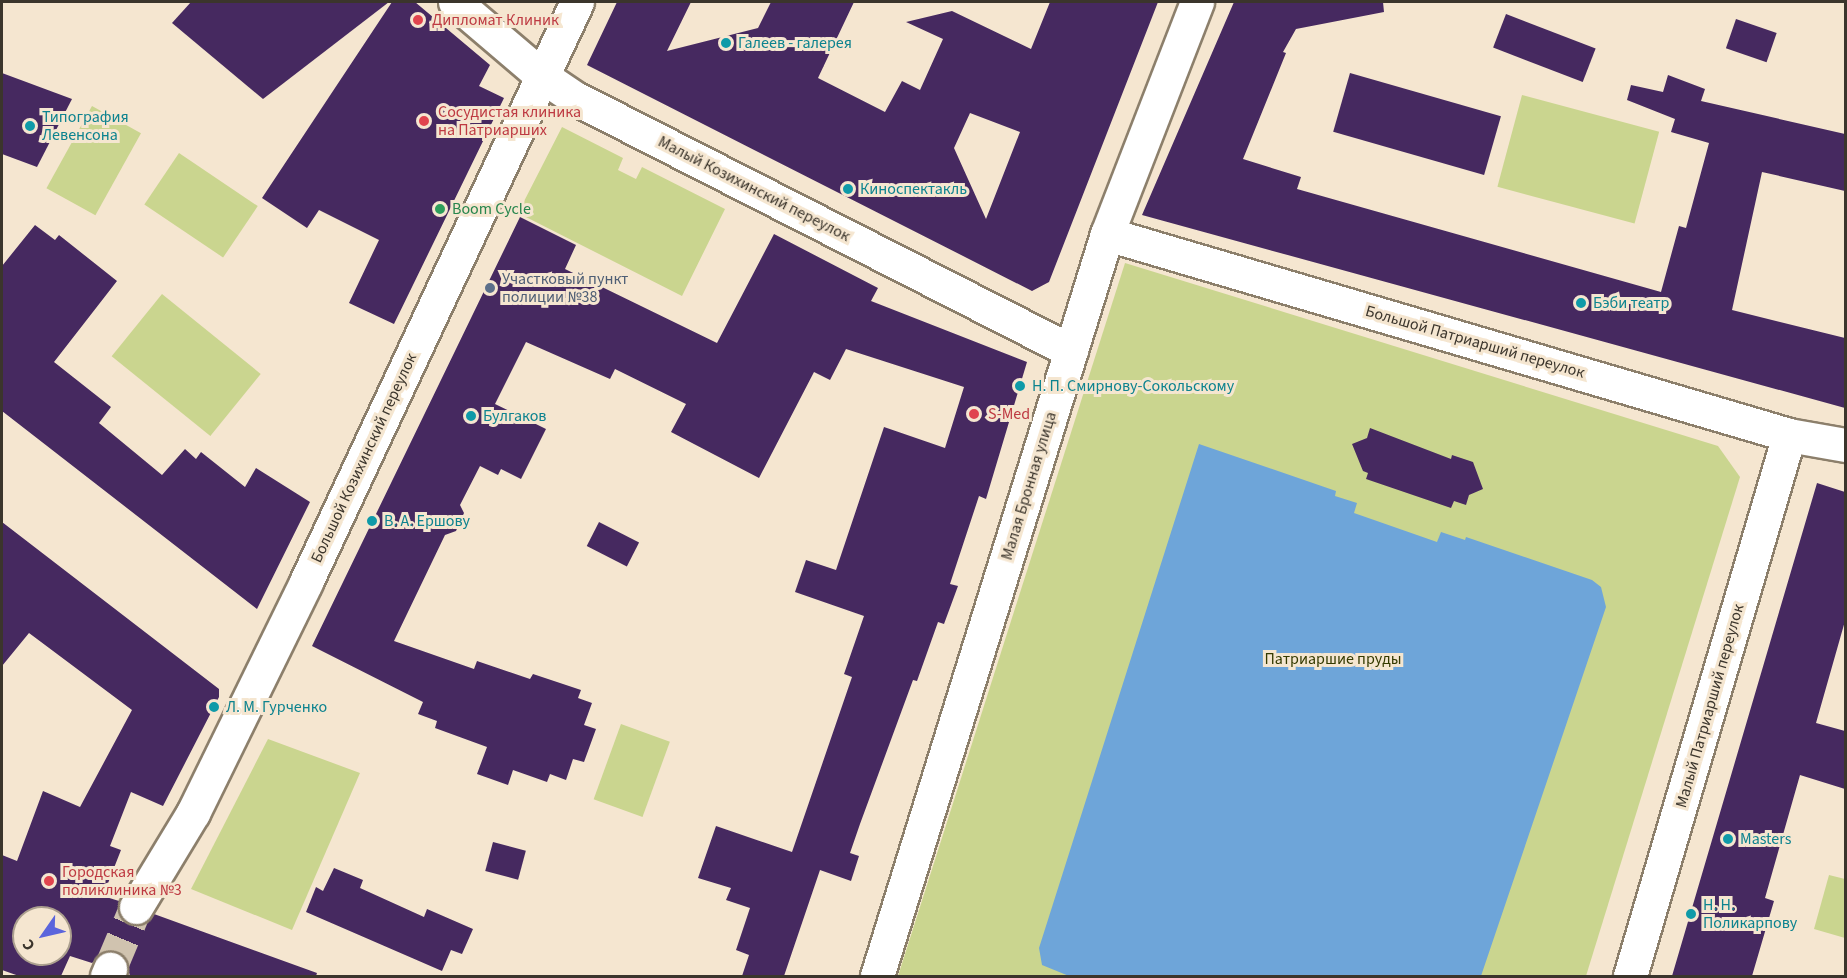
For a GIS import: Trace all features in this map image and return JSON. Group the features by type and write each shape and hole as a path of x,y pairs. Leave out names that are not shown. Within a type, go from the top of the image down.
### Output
{"street":[{"name":"Малый Козихинский переулок","path":"455,2 542,76 573,97 1071,351"},
{"name":"Большой Козихинский переулок","path":"136,907 193,813 268,661 577,2"},
{"name":"Малая Бронная улица","path":"877,976 1107,234 1197,2"},
{"name":"Большой Патриарший переулок","path":"1107,234 1789,435 1845,445"},
{"name":"Малый Патриарший переулок","path":"1630,976 1789,435"}],"green space":[{"path":"1522,95 1659,132 1635,224 1497,187"},
{"path":"92,106 141,133 95,215 46,188"},
{"path":"562,127 623,158 618,170 636,179 642,167 725,209 682,296 518,213"},
{"path":"179,153 258,206 223,258 144,204"},
{"name":"Патриаршие пруды","path":"1125,263 1718,446 1740,477 1586,976 898,976"},
{"path":"162,294 261,374 210,436 112,356"},
{"path":"621,724 670,742 643,817 594,799"},
{"path":"268,739 360,773 292,930 191,889"},
{"path":"1829,875 1845,879 1845,938 1814,929"}],"water":[{"name":"Патриаршие пруды","path":"1199,444 1336,491 1335,496 1357,503 1354,513 1437,542 1441,532 1465,540 1466,537 1592,580 1601,587 1606,607 1481,976 1069,976 1042,965 1039,948"}],"building":[{"path":"191,2 389,2 263,99 172,23"},
{"path":"392,2 415,2 490,65 479,86 504,98 394,324 349,303 379,240 319,210 307,228 262,198"},
{"path":"617,2 691,2 667,51 758,28 771,2 854,2 818,78 885,112 902,81 920,90 943,39 906,22 952,11 1031,49 1050,2 1158,2 1049,282 1032,291 587,65","holes":["970,113 1020,132 986,219 954,148"]},
{"path":"1234,2 1383,2 1384,12 1296,29 1283,52 1286,53 1243,159 1301,177 1297,189 1661,292 1679,226 1686,228 1709,143 1671,132 1675,119 1627,100 1631,85 1663,92 1668,75 1705,89 1701,101 1845,134 1845,191 1762,172 1732,310 1845,338 1845,408 1142,215"},
{"path":"1506,14 1596,48 1583,82 1493,48"},
{"path":"1736,19 1777,33 1767,62 1726,48"},
{"name":"Типография Левенсона","path":"2,73 72,99 37,167 2,154"},
{"path":"1350,73 1501,116 1484,175 1333,132"},
{"path":"520,217 576,245 565,269 717,343 774,234 878,288 871,301 1027,362 986,499 979,496 950,584 958,586 944,624 938,622 917,681 913,680 850,853 859,856 851,881 820,870 784,976 742,976 749,955 736,950 750,908 726,900 731,888 698,878 716,826 792,852 852,677 844,674 864,616 795,592 806,560 836,570 884,427 945,448 964,387 846,349 830,380 814,372 759,478 671,432 686,404 615,369 610,379 526,342 495,404 546,429 521,479 501,469 498,475 480,466 460,505 464,513 456,531 445,535 394,641 474,669 477,661 530,679 533,674 581,690 578,698 592,703 584,725 596,729 584,762 573,759 566,780 550,774 547,782 513,770 508,785 477,774 487,747 435,728 437,721 418,714 423,702 312,646"},
{"path":"35,225 55,240 59,235 117,281 54,362 111,407 99,423 162,475 185,449 196,459 201,452 245,487 256,468 310,502 257,609 2,411 2,266"},
{"path":"1370,428 1451,459 1452,455 1473,462 1483,489 1469,495 1466,505 1454,501 1451,508 1366,479 1368,473 1363,471 1352,444 1367,438"},
{"path":"1817,483 1845,492 1845,621 1816,723 1845,731 1845,789 1800,775 1765,898 1774,901 1752,976 1672,976"},
{"path":"2,522 219,689 219,697 163,806 131,792 110,846 121,850 103,896 119,901 119,915 127,923 144,924 154,914 317,973 316,976 130,976 125,957 108,950 92,963 72,957 72,906 12,906 12,966 66,966 61,976 19,976 2,970 2,855 17,861 43,791 80,807 132,710 29,633 2,666"},
{"path":"599,522 639,542 627,566 587,546"},
{"path":"493,842 526,851 518,880 485,871"},
{"path":"334,868 363,880 360,888 424,917 427,909 473,929 462,954 451,950 442,971 306,912 316,887 323,891"}],"tunnel":[{"path":"110,969 136,907"}],"place":[{"name":"Дипломат Клиник","path":"418,20"},
{"name":"Галеев - галерея","path":"726,43"},
{"name":"Сосудистая клиника на Патриарших","path":"424,121"},
{"name":"Типография Левенсона","path":"30,126"},
{"name":"Киноспектакль","path":"848,189"},
{"name":"Boom Cycle","path":"440,209"},
{"name":"Участковый пункт полиции №38","path":"490,288"},
{"name":"Бэби театр","path":"1581,303"},
{"name":"Н. П. Смирнову-Сокольскому","path":"1020,386"},
{"name":"S-Med","path":"974,414"},
{"name":"Булгаков","path":"471,416"},
{"name":"В. А. Ершову","path":"372,521"},
{"name":"Л. М. Гурченко","path":"214,707"},
{"name":"Masters","path":"1728,839"},
{"name":"Городская поликлиника №3","path":"49,881"},
{"name":"Н. Н. Поликарпову","path":"1691,914"}]}
